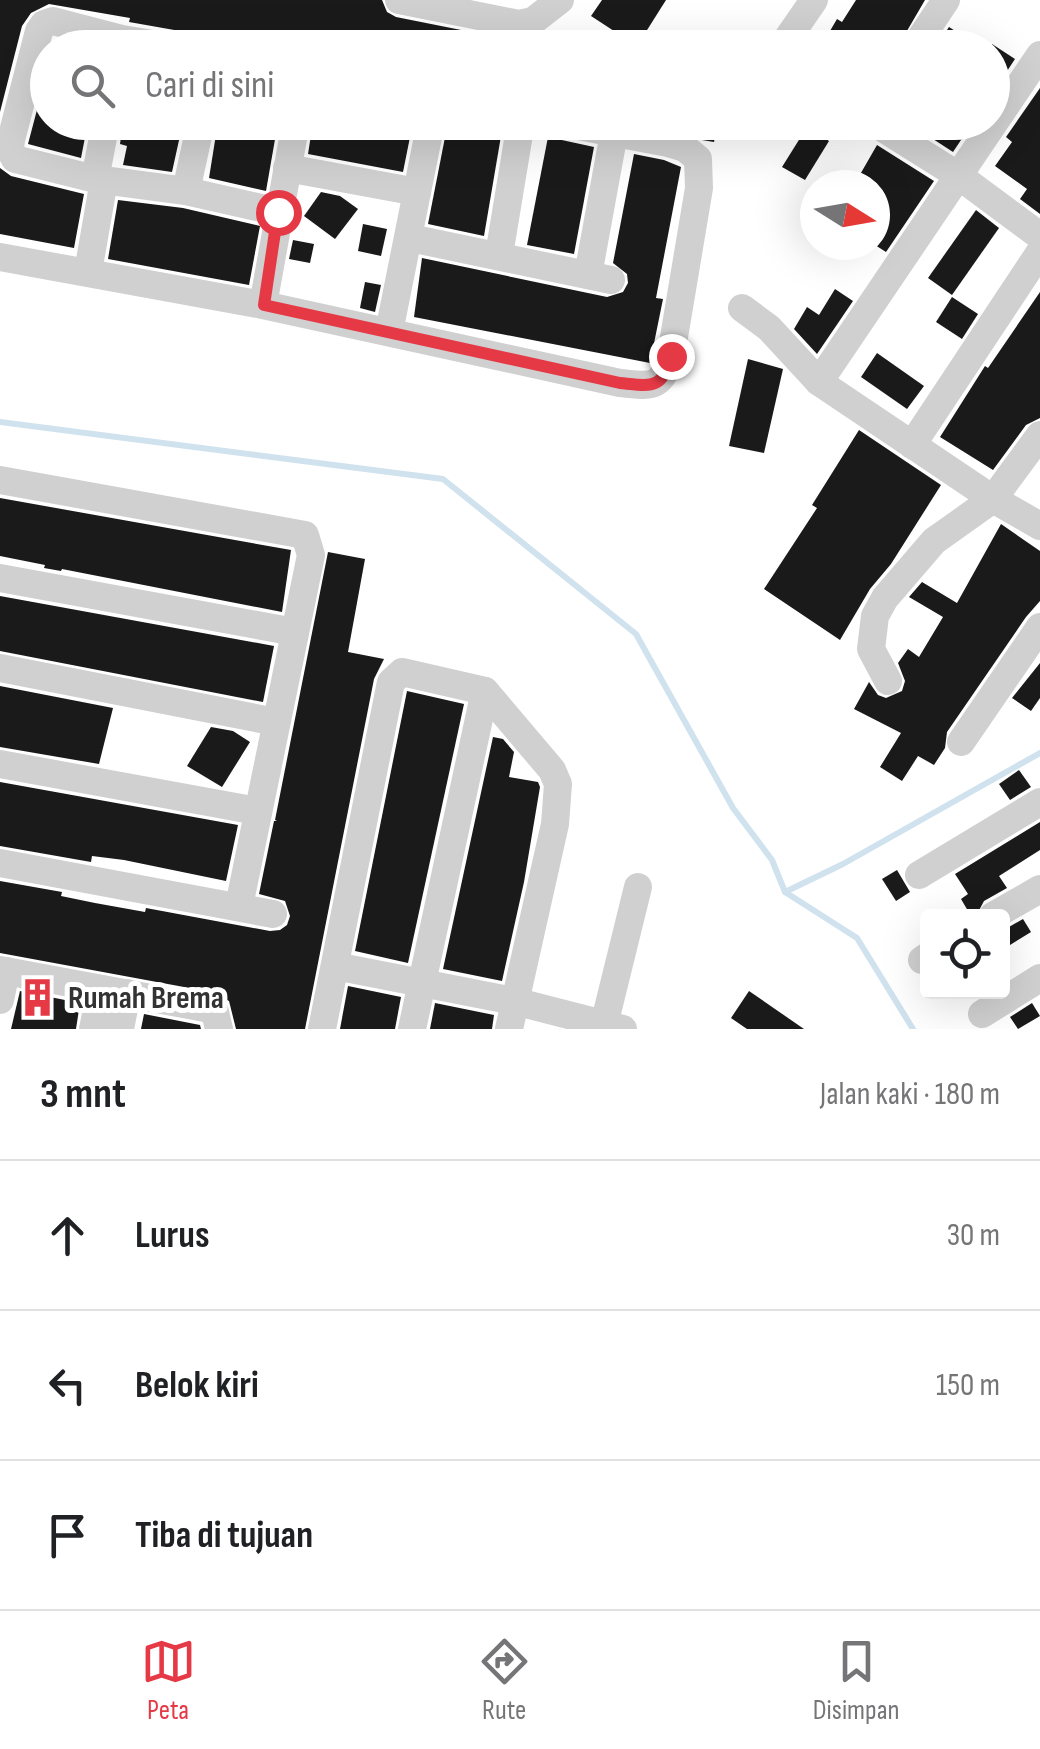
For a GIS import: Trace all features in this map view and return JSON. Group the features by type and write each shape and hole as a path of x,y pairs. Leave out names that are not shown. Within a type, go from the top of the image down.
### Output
{"street":[{"path":"399,0 519,24 533,21 544,5"},
{"path":"793,30 814,0"},
{"path":"926,30 946,0"},
{"path":"40,30 53,21 81,30"},
{"path":"1010,100 1040,55"},
{"path":"30,67 11,140 10,150 15,159 100,180 186,192 278,212"},
{"path":"88,272 104,140"},
{"path":"186,192 196,140"},
{"path":"264,305 293,140"},
{"path":"389,332 427,140"},
{"path":"499,255 518,140"},
{"path":"410,238 599,277 613,140"},
{"path":"0,257 264,305 620,383 651,386 666,372 699,188 698,159 685,148 647,140"},
{"path":"891,140 959,176 1040,236"},
{"path":"819,382 983,140"},
{"path":"288,168 417,192"},
{"path":"912,445 1040,252"},
{"path":"742,308 768,328 819,382 1040,526"},
{"path":"888,681 871,649 875,616 885,598 934,541 994,499 1040,435"},
{"path":"0,480 305,536 311,555 239,906"},
{"path":"0,578 294,632"},
{"path":"961,742 1040,626"},
{"path":"0,668 276,722"},
{"path":"322,1029 391,682 402,672 485,691 552,770 558,784 555,824 511,1015"},
{"path":"412,1029 485,691"},
{"path":"0,764 257,811"},
{"path":"920,874 1040,802"},
{"path":"0,863 273,914"},
{"path":"335,966 422,982 511,1015 610,1028 638,887"},
{"path":"1006,909 1040,888"},
{"path":"0,1000 3,971 205,1008 215,1012 219,1029"},
{"path":"982,1014 1040,978"},
{"path":"93,1029 114,991"},
{"path":"114,991 120,1029"}],"building":[{"path":"0,0 382,0 387,12 396,17 461,30 174,30 49,4 31,13 22,26 0,112"},
{"path":"602,0 666,0 647,30 612,30 591,16"},
{"path":"856,0 925,0 908,30 831,30 837,19 842,22"},
{"path":"1040,88 1040,214 1020,199 1027,189 995,166 1012,142 1010,131"},
{"path":"30,136 30,140 84,140 81,158 28,144"},
{"path":"121,140 179,140 172,172 123,165 127,146 120,144"},
{"path":"215,140 275,140 266,191 209,178"},
{"path":"310,140 409,140 403,172 308,154"},
{"path":"444,140 500,140 484,236 428,224"},
{"path":"547,140 594,147 574,254 527,245"},
{"path":"799,140 829,141 811,170 800,170 800,177 782,167"},
{"path":"935,140 961,140 953,152"},
{"path":"877,145 934,181 890,246 890,170 863,170"},
{"path":"634,154 681,167 656,298 663,299 650,363 414,317 422,258 607,297 623,292 627,274 613,263"},
{"path":"0,168 11,176 84,194 74,248 0,234"},
{"path":"321,192 340,196 358,209 335,239 304,216"},
{"path":"118,200 183,208 260,226 249,285 108,259"},
{"path":"976,210 999,228 952,295 928,278"},
{"path":"363,224 387,229 381,256 358,251"},
{"path":"293,240 314,244 310,263 289,259"},
{"path":"365,282 381,285 375,312 360,308"},
{"path":"835,289 853,301 817,354 794,329 807,307 819,315"},
{"path":"1040,292 1040,418 1026,425 993,470 940,437 985,366 988,368"},
{"path":"952,297 978,314 962,339 936,322"},
{"path":"877,353 924,386 907,409 861,377"},
{"path":"748,359 783,369 764,453 729,446"},
{"path":"859,430 941,485 840,640 764,589 817,508 812,505"},
{"path":"0,498 291,550 282,612 44,568 45,565 0,556"},
{"path":"1001,524 1040,551 1040,601 947,732 945,748 934,765 918,756 902,781 880,767 901,733 854,709 869,682 878,695 886,698 902,691 905,681 898,663 908,649 919,657 943,617 909,597 922,582 957,603"},
{"path":"328,552 365,559 348,652 384,659 374,679 305,1029 236,1029 229,1001 211,992 0,953 0,881 145,912 146,908 270,931 287,925 290,916 285,901 259,894 277,821"},
{"path":"0,596 274,646 263,702 0,651"},
{"path":"1040,663 1040,698 1031,711 1012,698"},
{"path":"0,686 113,708 99,764 0,747"},
{"path":"407,691 464,704 408,963 355,951"},
{"path":"211,727 233,731 250,742 222,787 187,766"},
{"path":"493,737 503,739 514,752 509,777 538,782 540,787 502,981 443,969"},
{"path":"1019,770 1031,787 1010,800 999,784"},
{"path":"0,782 238,825 226,881 124,860 92,856 91,862 0,846"},
{"path":"1040,822 1040,850 999,876 1007,888 984,901 980,909 967,909 961,899 968,894 955,874"},
{"path":"897,870 910,892 896,901 882,879"},
{"path":"1023,919 1031,932 1010,945 1010,926"},
{"path":"348,986 401,997 395,1029 340,1029"},
{"path":"20,991 80,1003 76,1029 11,1029"},
{"path":"749,991 804,1029 747,1029 731,1018"},
{"path":"435,1003 494,1015 492,1029 430,1029"},
{"path":"1032,1003 1040,1016 1018,1029 1010,1017"},
{"path":"144,1014 200,1025 201,1029 141,1029"}],"waterway":[{"path":"0,422 443,479 636,634 733,808 772,860 785,892 857,938 913,1029"},
{"path":"785,892 843,864 1040,753"}],"place":[{"name":"Rumah Brema","path":"38,998"}],"route":[{"path":"278,212 264,305 620,383 651,386 659,382 671,356"}]}
